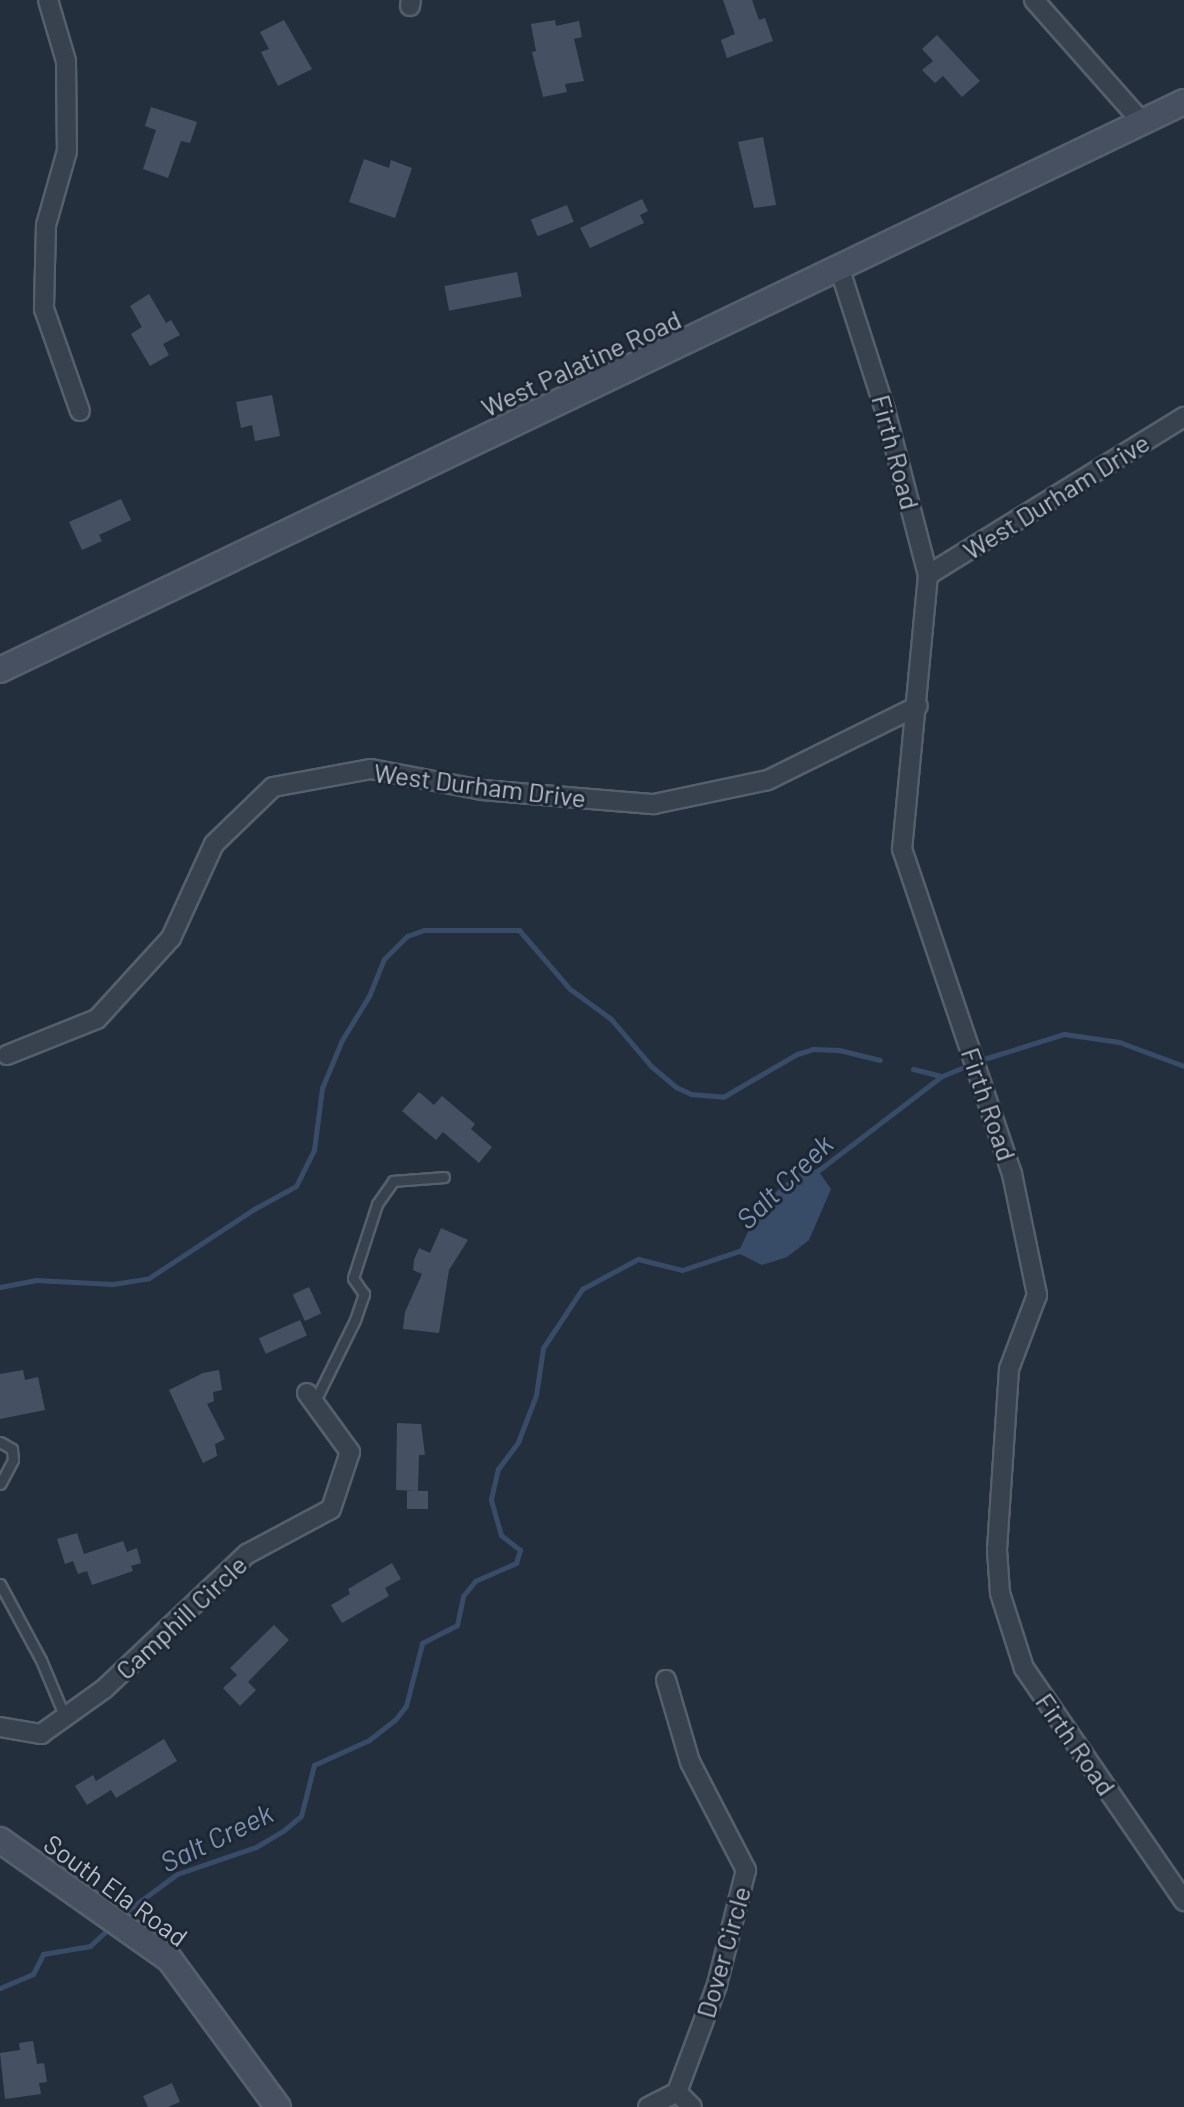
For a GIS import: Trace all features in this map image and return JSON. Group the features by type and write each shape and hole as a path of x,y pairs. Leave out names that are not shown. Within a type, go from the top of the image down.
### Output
{"main road":[{"name":"West Palatine Road","path":"4,663 840,270 1184,102"},
{"name":"South Ela Road","path":"0,1840 170,1960 278,2107"}],"street":[{"path":"48,0 66,61 67,151 46,225 44,309 80,411"},
{"path":"1034,0 1142,122"},
{"name":"Firth Road","path":"840,270 885,410 928,575 918,706 902,849 1012,1174 1037,1295 1009,1369 997,1550 1000,1593 1024,1668 1184,1901"},
{"name":"West Durham Drive","path":"928,575 1184,417"},
{"name":"West Durham Drive","path":"7,1055 97,1019 171,938 214,844 273,787 371,769 482,790 654,804 768,780 918,706"},
{"name":"Camphill Circle","path":"0,1727 41,1734 104,1689 247,1554 331,1509 350,1452 311,1398"},
{"name":"Dover Circle","path":"666,1680 690,1762 746,1870 717,1985 677,2092"},
{"path":"648,2107 677,2092 692,2107"}],"lane":[{"path":"311,1398 355,1320 364,1294 353,1278 377,1204 393,1181 444,1177"},
{"path":"0,1442 12,1449 13,1460 0,1484"},
{"path":"0,1584 41,1660 65,1717"}],"water":[{"path":"817,1169 831,1189 809,1240 787,1257 762,1265 738,1253 753,1221 776,1192 795,1174"}],"building":[{"path":"723,0 752,0 759,20 765,18 773,41 727,58 721,40 735,34"},
{"path":"284,20 312,69 278,86 261,52 269,49 260,32"},
{"path":"555,20 556,26 579,21 582,37 574,39 584,81 565,84 567,92 543,97 532,52 536,51 531,24"},
{"path":"937,35 980,81 962,97 943,76 935,83 922,70 933,61 922,49"},
{"path":"151,107 197,122 190,143 181,141 168,178 143,169 156,130 145,126"},
{"path":"763,137 776,205 754,208 738,142"},
{"path":"364,159 389,168 391,160 412,168 395,218 349,202"},
{"path":"642,199 648,211 640,215 644,223 590,248 580,228"},
{"path":"567,205 574,222 538,236 531,220"},
{"path":"517,272 522,297 449,311 444,286"},
{"path":"149,294 166,323 171,320 180,335 163,344 169,355 150,366 131,334 142,327 130,306"},
{"path":"272,395 280,436 255,441 252,425 241,428 236,402"},
{"path":"121,499 131,520 99,535 102,541 82,550 69,522"},
{"path":"419,1092 434,1105 442,1096 475,1124 471,1129 492,1147 479,1163 443,1132 436,1140 402,1111"},
{"path":"441,1228 468,1240 449,1270 439,1333 403,1329 405,1312 422,1274 413,1270 414,1260 419,1248 430,1253"},
{"path":"309,1287 321,1313 305,1321 293,1295"},
{"path":"300,1320 307,1336 266,1354 259,1338"},
{"path":"23,1370 25,1380 38,1377 45,1410 0,1419 0,1374"},
{"path":"219,1370 222,1390 213,1392 214,1401 207,1404 225,1439 215,1444 217,1456 203,1463 169,1390 203,1373"},
{"path":"397,1423 421,1424 425,1455 419,1455 418,1491 396,1490"},
{"path":"407,1491 428,1491 428,1509 407,1509"},
{"path":"77,1533 84,1554 123,1541 127,1552 137,1548 141,1563 131,1566 133,1571 92,1585 87,1571 78,1574 73,1561 65,1564 57,1539"},
{"path":"392,1563 401,1579 385,1588 389,1596 342,1623 331,1605 350,1594 348,1589"},
{"path":"274,1625 289,1640 248,1682 256,1690 240,1706 223,1688 237,1675 230,1668"},
{"path":"164,1739 177,1761 116,1798 111,1790 87,1805 75,1786 93,1775 96,1781"},
{"path":"33,2041 37,2064 44,2063 47,2082 39,2083 41,2094 5,2099 0,2053 20,2050 19,2043"},
{"path":"172,2083 180,2102 168,2107 148,2107 143,2096"}],"waterway":[{"path":"0,1287 36,1280 113,1284 149,1278 254,1209 296,1186 314,1150 322,1088 342,1040 369,996 384,959 407,936 424,930 519,930 570,989 611,1019 651,1066 676,1087 691,1094 723,1097 797,1054 813,1049 839,1050 880,1060"},
{"name":"Salt Creek","path":"987,1058 1064,1034 1119,1042 1184,1066"},
{"name":"Salt Creek","path":"815,1173 942,1076 962,1068"},
{"path":"913,1069 941,1076"},
{"name":"Salt Creek","path":"127,1911 177,1874 256,1847 301,1816 314,1765 369,1740 395,1720 406,1706 422,1643 457,1625 463,1596 475,1581 516,1563 520,1550 501,1535 491,1499 498,1469 518,1442 536,1395 543,1348 582,1289 638,1259 682,1270 742,1250"},
{"name":"Salt Creek","path":"0,1988 33,1974 43,1954 90,1946 105,1932"}]}
